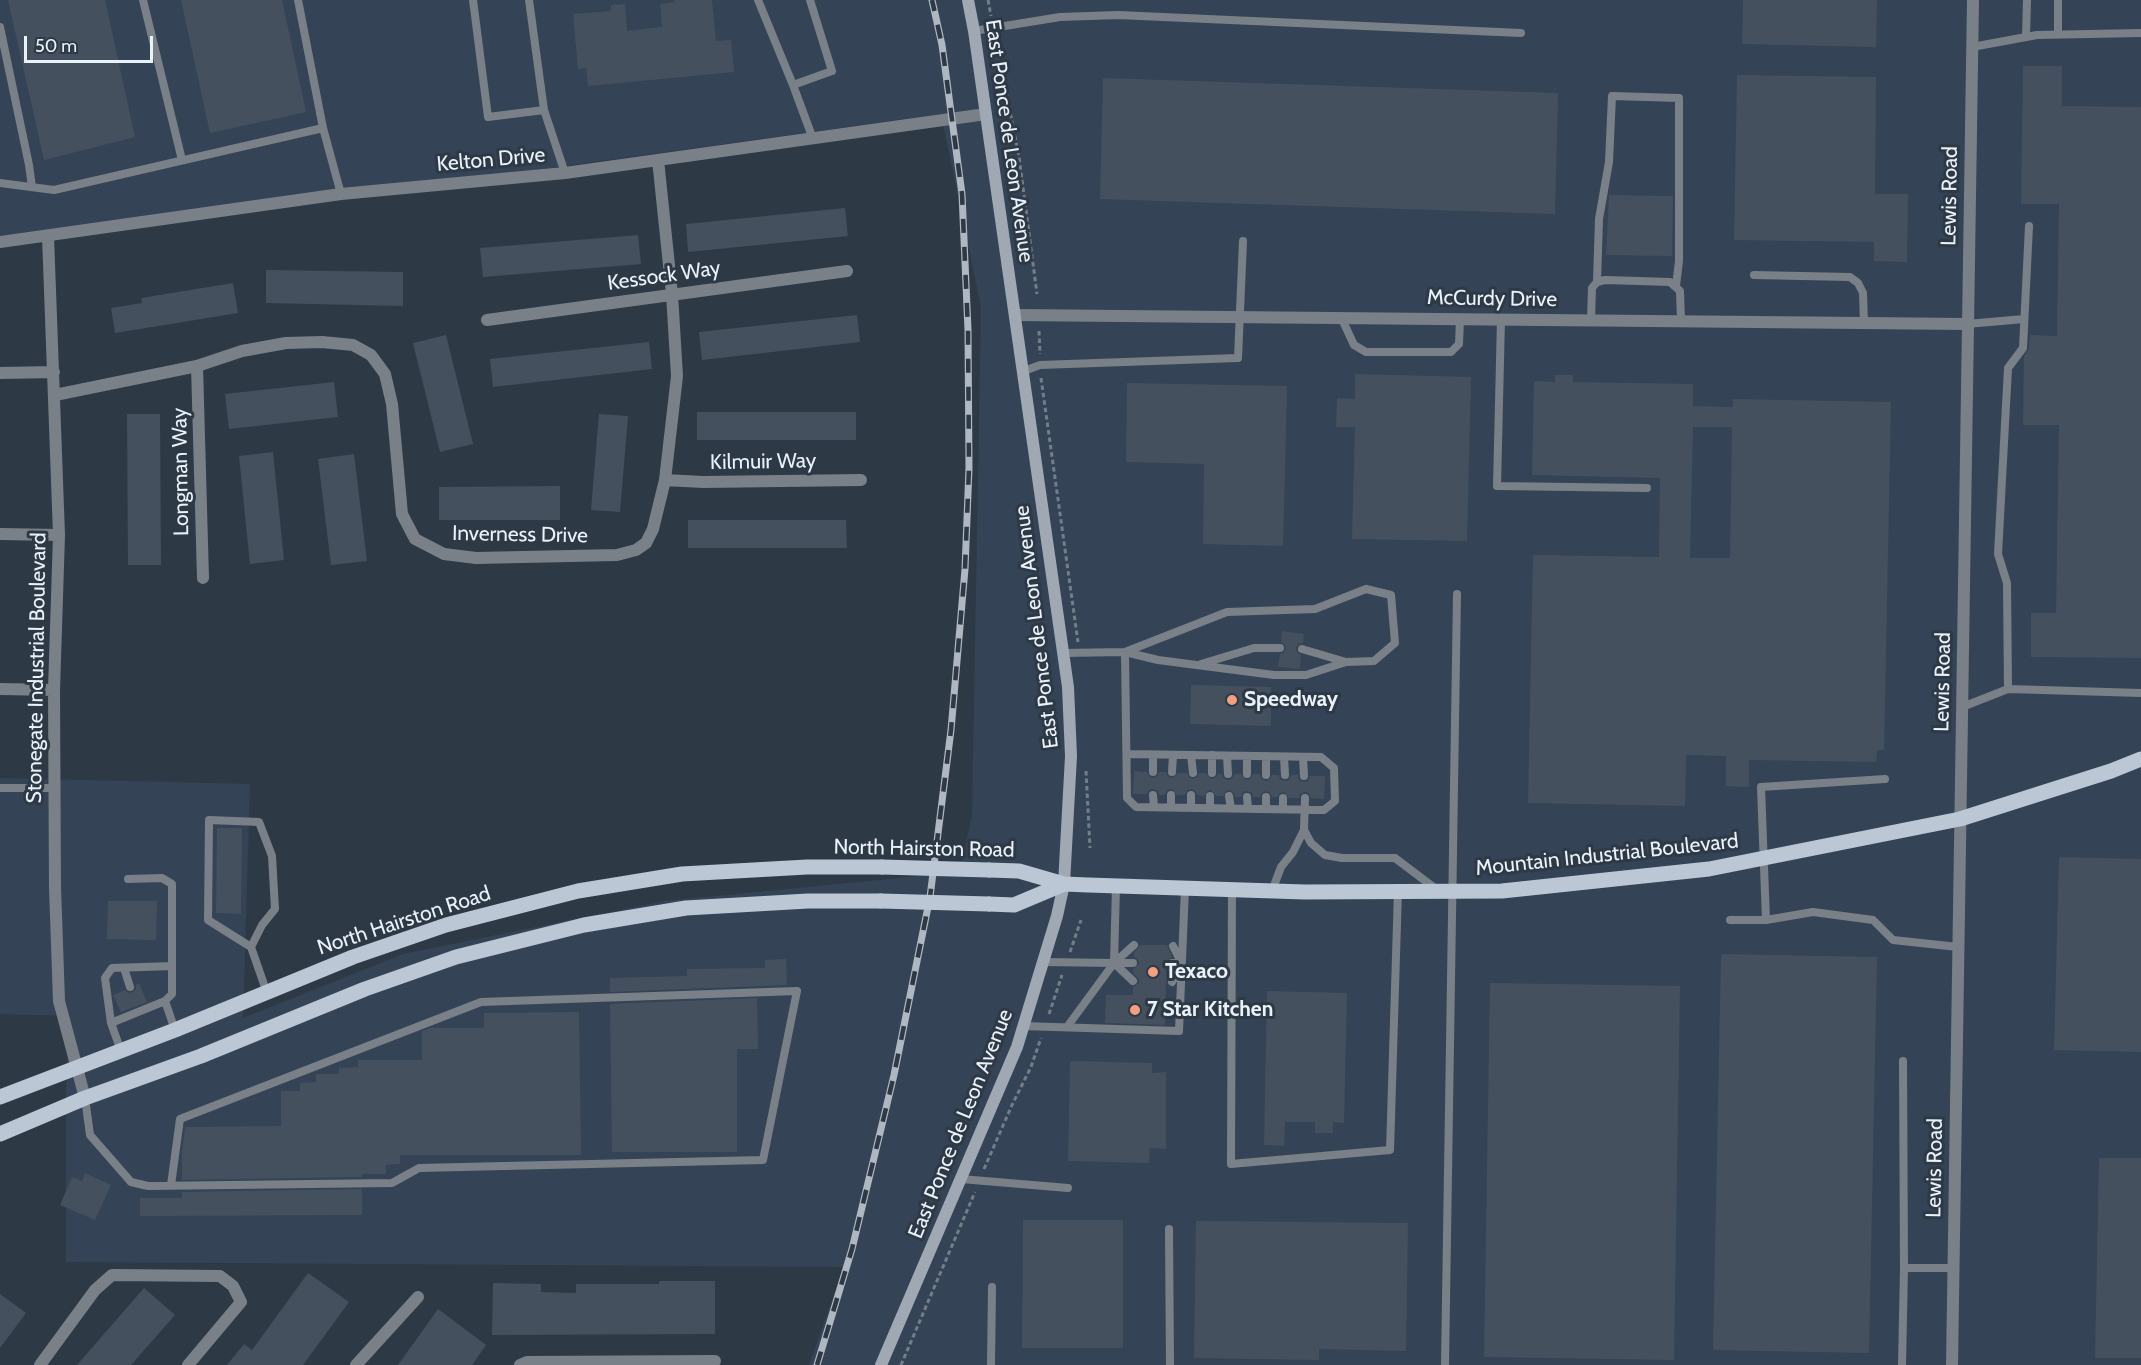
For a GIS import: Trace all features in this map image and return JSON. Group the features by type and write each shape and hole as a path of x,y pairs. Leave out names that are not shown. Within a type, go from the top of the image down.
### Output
{"main road":[{"name":"East Ponce de Leon Avenue","path":"881,1365 1017,1047 1064,884 1071,756 1068,687 1024,371 968,0"},
{"name":"Mountain Industrial Boulevard","path":"1064,884 1272,891 1502,891 1709,869 1960,819 2111,771 2141,759"},
{"name":"North Hairston Road","path":"0,1097 175,1030 353,957 447,925 578,891 682,874 807,867 1019,871 1064,884"},
{"path":"0,1134 85,1098 201,1056 365,989 446,961 584,925 686,908 808,901 1014,905 1064,884"}],"street":[{"name":"Lewis Road","path":"1952,1365 1973,0"},
{"name":"Kelton Drive","path":"0,243 341,194 565,173 986,114"},
{"name":"Inverness Drive","path":"55,395 197,366 242,351 286,343 322,342 353,345 371,355 385,374 392,404 402,514 415,539 444,554 476,558 617,555 636,550 646,543 653,529 665,480 676,376 672,294 658,160"},
{"name":"Stonegate Industrial Boulevard","path":"48,236 59,535 54,690 55,887 59,1001 85,1098"},
{"name":"Kessock Way","path":"487,320 847,271"},
{"name":"McCurdy Drive","path":"1015,315 1967,324"},
{"name":"Longman Way","path":"197,366 203,578"},
{"path":"0,373 54,372"},
{"name":"Kilmuir Way","path":"665,480 703,482 861,480"},
{"path":"0,534 59,535"},
{"path":"0,689 54,690"},
{"path":"40,1365 95,1290 112,1275 220,1276 233,1286 241,1302 188,1365"},
{"path":"356,1365 418,1297"},
{"path":"520,1365 527,1362 714,1361"}],"lane":[{"path":"142,0 182,160"},
{"path":"297,0 323,128 341,194"},
{"path":"473,0 488,117 544,110"},
{"path":"529,0 544,110 565,173"},
{"path":"758,0 813,139"},
{"path":"793,86 832,71 810,0"},
{"path":"2026,0 2026,37"},
{"path":"2058,0 2058,34"},
{"path":"974,31 1060,17 1118,15 1521,33"},
{"path":"0,27 32,187"},
{"path":"1972,47 2026,37 2058,34 2141,33"},
{"path":"1597,282 1599,219 1609,162 1612,96 1679,98 1679,261 1676,286"},
{"path":"0,183 54,190 323,128"},
{"path":"2008,689 2007,583 1998,554 2008,368 2023,348 2029,226"},
{"path":"1024,371 1040,365 1239,358 1243,241"},
{"path":"1754,275 1850,277 1858,283 1863,293 1864,323"},
{"path":"1591,320 1592,288 1597,282 1605,280 1670,282 1680,291 1681,321"},
{"path":"1341,317 1354,345 1366,352 1451,352 1459,344 1460,318"},
{"path":"1501,319 1497,486 1647,488"},
{"path":"1967,324 2024,319"},
{"path":"1063,653 1125,652 1158,660 1274,675 1306,675 1346,662 1374,661 1395,643 1391,595 1366,589 1315,609 1227,612 1125,652"},
{"path":"1445,1365 1446,891 1456,594"},
{"path":"1197,665 1254,648 1280,648"},
{"path":"1302,649 1346,662"},
{"path":"1125,652 1127,798 1136,807 1324,810 1335,801 1334,768 1321,757 1127,754"},
{"path":"1962,707 2008,689 2141,693"},
{"path":"1153,754 1153,772"},
{"path":"1172,772 1173,755"},
{"path":"1191,755 1193,773"},
{"path":"1212,755 1212,773"},
{"path":"1227,756 1228,774"},
{"path":"1247,756 1247,774"},
{"path":"1266,756 1266,774"},
{"path":"1284,757 1285,775"},
{"path":"1303,757 1304,776"},
{"path":"1766,920 1761,786 1885,779"},
{"path":"0,788 54,788"},
{"path":"1153,795 1154,807"},
{"path":"1171,795 1171,807"},
{"path":"1191,795 1191,807"},
{"path":"1210,796 1210,808"},
{"path":"1229,796 1231,808"},
{"path":"1247,797 1248,808"},
{"path":"1266,797 1266,808"},
{"path":"1283,798 1284,809"},
{"path":"1272,891 1281,867 1293,852 1304,830 1305,798"},
{"path":"251,946 262,925 275,909 272,855 259,822 209,820 208,920 251,946 267,993"},
{"path":"1304,830 1311,843 1325,855 1342,858 1395,858 1446,891"},
{"path":"111,1023 140,1008 165,1001 172,994 172,884 162,878 128,879"},
{"path":"1116,886 1114,963 1133,981"},
{"path":"1023,1026 1179,1031 1185,888"},
{"path":"1232,890 1231,1164 1390,1150 1398,891"},
{"path":"1730,920 1766,920 1813,912 1873,920 1893,940 1958,947"},
{"path":"1067,1028 1114,963 1134,945"},
{"path":"1173,946 1182,963"},
{"path":"1043,962 1133,963"},
{"path":"1172,963 1182,963"},
{"path":"1172,982 1182,963"},
{"path":"121,1051 111,1023 105,978 112,968 172,966"},
{"path":"124,968 130,987"},
{"path":"85,1098 90,1135 131,1182 148,1186 392,1183 419,1168 763,1160 797,991 480,1002 180,1119 171,1185"},
{"path":"165,1001 175,1030"},
{"path":"1902,1365 1903,1060"},
{"path":"961,1179 1068,1188"},
{"path":"1169,1229 1170,1365"},
{"path":"1904,1268 1953,1268"},
{"path":"991,1365 992,1287"}],"path":[{"path":"988,0 1019,157 1037,294"},
{"path":"901,1365 1012,1105 1031,1067 1081,920"}],"shaded area":[{"path":"0,0 2141,0 2141,1365 809,1365 844,1267 66,1262 66,1089 69,1016 0,1014 0,778 250,784 243,1018 403,954 665,901 960,872 972,815 981,307 941,114 0,244"}],"building":[{"path":"8,0 105,0 135,137 44,160"},
{"path":"181,0 282,0 306,112 210,133"},
{"path":"674,0 712,0 716,41 731,40 734,72 588,86 586,68 578,69 573,14 611,11 611,5 625,4 627,31 662,27 660,4 674,2"},
{"path":"1743,0 1877,0 1876,47 1742,44"},
{"path":"2023,66 2062,66 2062,106 2141,107 2141,658 2031,657 2031,613 2056,613 2059,425 2023,425 2024,356 2029,349 2030,335 2057,336 2059,204 2021,204"},
{"path":"1737,75 1876,77 1875,194 1908,194 1907,262 1874,261 1874,242 1734,240"},
{"path":"1103,78 1558,93 1555,214 1100,199"},
{"path":"1609,195 1673,196 1672,256 1606,255"},
{"path":"845,208 848,236 688,252 686,224"},
{"path":"638,235 641,264 483,277 480,248"},
{"path":"266,270 403,272 403,306 266,303"},
{"path":"233,283 238,313 115,333 111,308 142,303 141,298"},
{"path":"857,315 860,342 702,360 699,332"},
{"path":"446,335 473,444 440,452 413,343"},
{"path":"649,342 652,369 493,387 490,359"},
{"path":"1355,374 1471,377 1467,541 1352,539 1355,427 1336,427 1337,398 1355,399"},
{"path":"1555,375 1573,375 1573,382 1693,384 1693,406 1733,407 1733,399 1891,402 1884,750 1877,750 1876,762 1749,760 1749,787 1726,786 1726,756 1686,755 1685,806 1528,803 1533,555 1659,557 1660,478 1532,475 1534,381 1555,382","holes":["1693,427 1732,427 1730,558 1690,558"]},
{"path":"334,382 338,417 229,429 225,394"},
{"path":"1127,383 1287,386 1283,546 1203,544 1204,464 1126,462"},
{"path":"697,412 856,412 856,440 697,440"},
{"path":"127,414 160,414 161,565 128,565"},
{"path":"599,414 628,416 620,512 591,510"},
{"path":"273,452 284,560 250,564 239,456"},
{"path":"354,454 367,561 331,565 318,459"},
{"path":"560,486 560,520 439,520 439,487"},
{"path":"688,520 846,520 847,548 688,548"},
{"path":"1282,631 1304,634 1303,643 1298,644 1296,648 1297,653 1301,655 1300,669 1278,667 1280,654 1286,649 1281,642"},
{"path":"1191,685 1271,687 1271,726 1190,724"},
{"path":"1134,771 1147,772 1152,778 1156,777 1159,772 1166,772 1168,777 1172,778 1178,773 1187,773 1193,779 1199,773 1206,773 1211,779 1222,774 1223,778 1228,780 1232,779 1234,774 1241,774 1246,780 1250,779 1253,774 1260,774 1265,781 1269,780 1272,775 1279,775 1280,779 1285,781 1289,780 1291,775 1298,775 1299,780 1304,782 1308,781 1310,776 1325,776 1324,799 1311,798 1309,793 1305,792 1300,794 1299,798 1289,798 1284,792 1277,797 1272,797 1267,791 1263,792 1260,797 1253,797 1252,793 1247,791 1243,792 1241,797 1235,797 1229,790 1223,796 1216,796 1211,790 1207,791 1204,796 1197,795 1192,789 1188,790 1185,795 1177,795 1172,789 1168,790 1165,795 1159,795 1158,791 1153,789 1147,794 1133,794"},
{"path":"217,828 242,828 241,914 216,913"},
{"path":"2059,857 2141,859 2141,1052 2054,1050"},
{"path":"108,901 157,901 156,940 107,939"},
{"path":"1140,945 1167,945 1172,957 1166,962 1167,966 1172,969 1166,982 1165,1025 1105,1023 1106,995 1133,995 1133,987 1139,983 1133,969 1139,964 1134,953"},
{"path":"1721,954 1877,957 1869,1353 1713,1350"},
{"path":"786,959 787,985 610,992 610,978 687,976 687,969 765,968 765,960"},
{"path":"139,983 147,1002 121,1012 113,995 125,990 128,993 132,992"},
{"path":"1490,983 1680,986 1674,1360 1484,1357"},
{"path":"1267,991 1347,993 1344,1123 1333,1122 1333,1133 1315,1133 1315,1122 1285,1122 1284,1146 1264,1145"},
{"path":"757,998 758,1049 737,1049 737,1152 612,1152 610,1004"},
{"path":"579,1012 581,1155 400,1155 400,1164 386,1165 386,1174 362,1174 362,1177 182,1180 185,1127 281,1126 281,1091 300,1091 300,1083 316,1082 316,1074 339,1074 339,1068 358,1067 358,1060 422,1060 422,1031 430,1028 484,1028 484,1013"},
{"path":"1070,1061 1152,1063 1152,1073 1166,1072 1166,1149 1150,1148 1149,1163 1068,1161"},
{"path":"2099,1158 2141,1158 2141,1358 2095,1358"},
{"path":"85,1173 111,1185 95,1220 60,1205 72,1177 82,1181"},
{"path":"362,1189 362,1215 140,1216 140,1198 182,1198 182,1192"},
{"path":"1023,1220 1123,1220 1123,1348 1022,1348"},
{"path":"1196,1221 1408,1223 1406,1351 1319,1349 1319,1360 1194,1358"},
{"path":"308,1273 349,1302 303,1365 227,1365 244,1344 252,1350"},
{"path":"659,1281 715,1281 715,1334 492,1335 493,1283 541,1284 541,1292 576,1293 576,1284 659,1284"},
{"path":"144,1288 175,1315 131,1365 77,1365"},
{"path":"0,1294 26,1313 0,1348"},
{"path":"438,1309 486,1345 472,1365 398,1365"}],"railway":[{"path":"817,1365 852,1249 894,1075 930,897 951,730 965,569 969,468 968,330 962,194 942,45 932,0"}],"place":[{"name":"Speedway","path":"1232,700"},
{"name":"Texaco","path":"1153,972"},
{"name":"7 Star Kitchen","path":"1135,1010"}]}
